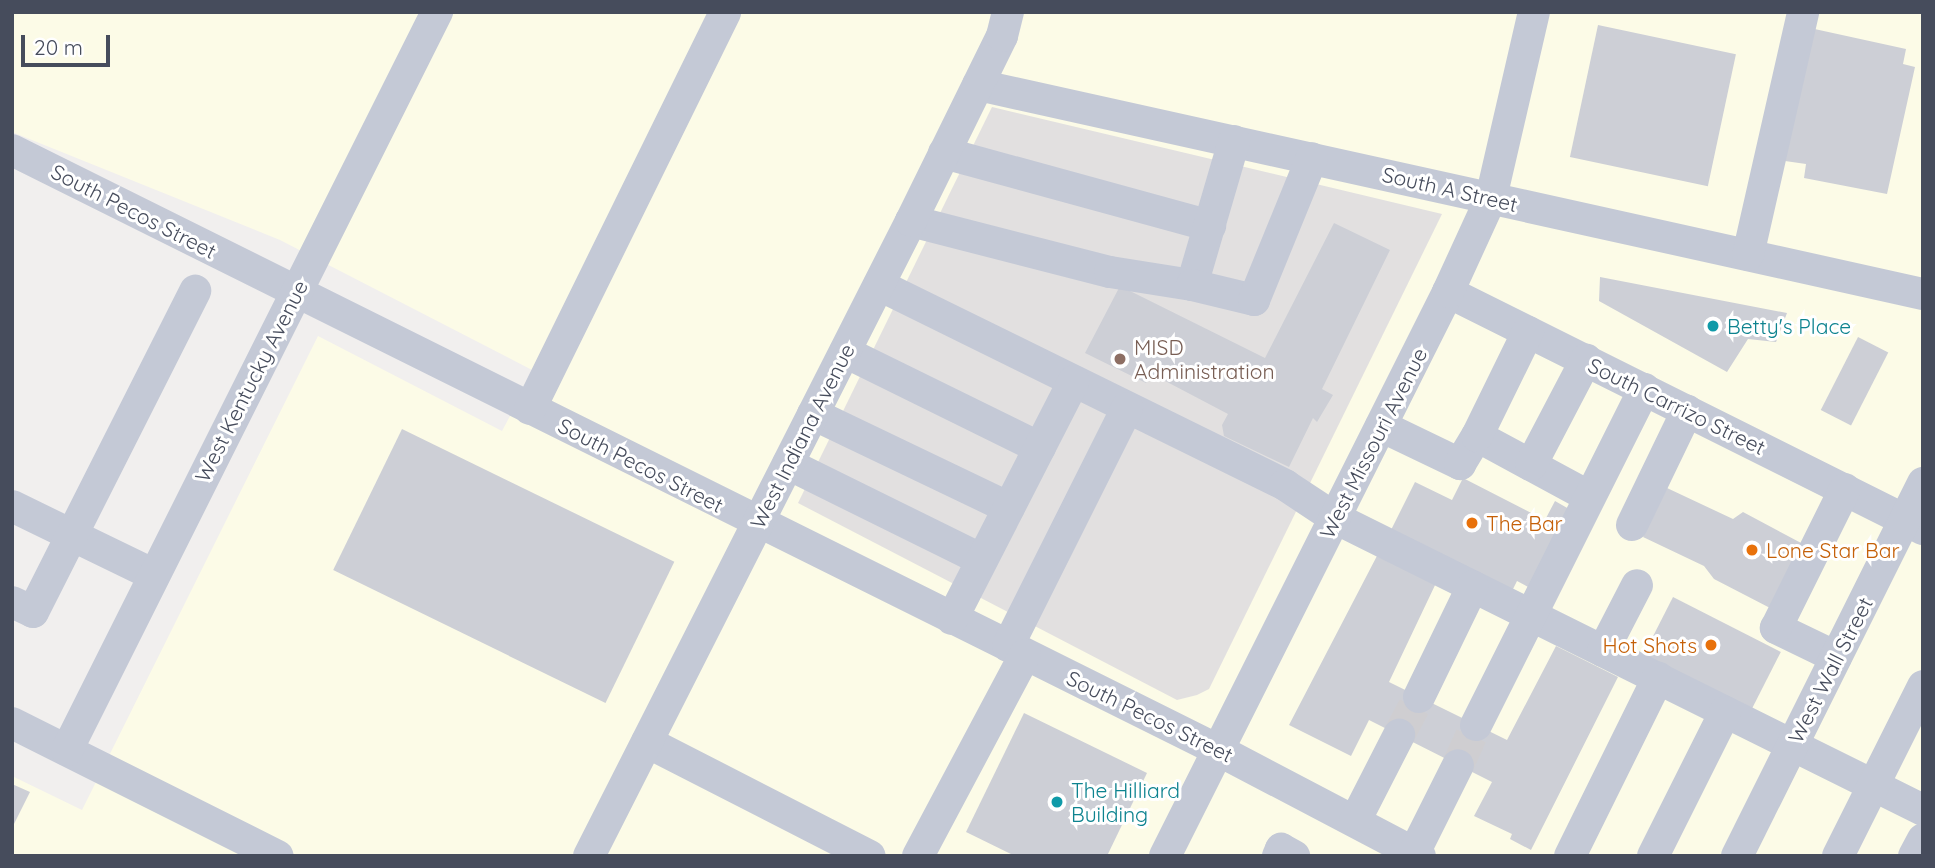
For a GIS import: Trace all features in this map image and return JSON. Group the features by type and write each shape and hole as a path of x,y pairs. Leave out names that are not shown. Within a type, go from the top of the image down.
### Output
{"street":[{"name":"West Kentucky Avenue","path":"66,750 437,12"},
{"path":"530,408 725,12"},
{"name":"West Indiana Avenue","path":"589,856 879,285 1002,36 1008,12"},
{"name":"West Missouri Avenue","path":"1165,856 1448,292 1491,198 1534,12"},
{"path":"1748,255 1802,12"},
{"name":"South A Street","path":"978,85 1923,294"},
{"path":"1192,285 1234,141"},
{"name":"South Pecos Street","path":"12,150 1218,750 1355,821 1402,851"},
{"path":"944,153 1210,226"},
{"path":"911,220 1110,272 1192,285 1254,300 1312,158"},
{"path":"879,285 1285,485 1335,518 1923,810"},
{"path":"12,602 33,612 195,292"},
{"name":"South Carrizo Street","path":"1448,292 1914,524"},
{"path":"1381,426 1460,464 1477,436 1528,332"},
{"path":"845,352 1040,448"},
{"path":"1531,465 1586,360"},
{"path":"953,619 1074,381"},
{"path":"1476,725 1644,389"},
{"path":"918,856 1017,650 1127,408"},
{"path":"1632,524 1687,411"},
{"path":"813,414 1009,508"},
{"path":"1477,436 1590,497"},
{"path":"788,464 982,560"},
{"name":"West Wall Street","path":"1737,856 1836,657 1914,524 1923,483"},
{"path":"1836,657 1776,628 1845,489"},
{"path":"12,506 154,575"},
{"path":"1603,651 1637,585"},
{"path":"1419,697 1473,586"},
{"path":"1570,856 1658,678"},
{"path":"1838,856 1923,686"},
{"path":"1653,856 1725,712"},
{"path":"12,723 278,856"},
{"path":"1355,821 1399,735"},
{"path":"647,742 852,852"},
{"path":"1402,851 1458,765"},
{"path":"1914,856 1923,839"},
{"path":"1278,856 1281,849 1294,856"}],"shaded area":[{"path":"12,12 1923,12 1923,856 12,856 12,776 82,810 318,336 502,431 534,371 280,240 12,132"},
{"name":"MISD Administration","path":"992,107 1442,214 1209,689 1197,695 1177,700 798,503"}],"building":[{"path":"1598,25 1736,54 1708,186 1570,157"},
{"path":"1810,28 1906,49 1903,64 1915,67 1887,194 1804,178 1806,164 1785,161"},
{"path":"1334,223 1390,250 1322,389 1333,395 1317,422 1313,418 1289,467 1224,436 1222,425 1228,414 1150,373 1146,383 1085,353 1120,286 1265,358"},
{"name":"Betty's Place","path":"1600,277 1787,313 1776,342 1748,339 1727,372 1599,301"},
{"path":"1858,337 1888,352 1851,425 1821,410"},
{"path":"402,429 674,562 606,703 333,570"},
{"path":"1463,478 1545,520 1555,501 1569,509 1530,588 1517,581 1512,591 1391,530 1415,482 1452,500"},
{"path":"1667,488 1733,519 1743,512 1803,544 1772,609 1714,579 1704,566 1643,537"},
{"path":"1379,552 1437,581 1389,682 1507,740 1556,646 1618,677 1531,850 1510,839 1512,834 1474,816 1492,782 1369,720 1351,756 1289,725"},
{"path":"1673,597 1781,652 1750,712 1643,657"},
{"name":"The Hilliard Building","path":"1024,713 1147,773 1107,856 1015,856 966,832"},
{"path":"12,784 30,792 12,828"}],"tunnel":[{"path":"1399,735 1419,697"},
{"path":"1458,765 1476,725"}],"place":[{"name":"Betty's Place","path":"1713,326"},
{"name":"MISD Administration","path":"1120,359"},
{"name":"The Bar","path":"1472,523"},
{"name":"Lone Star Bar","path":"1752,550"},
{"name":"Hot Shots","path":"1711,645"},
{"name":"The Hilliard Building","path":"1057,802"}]}
